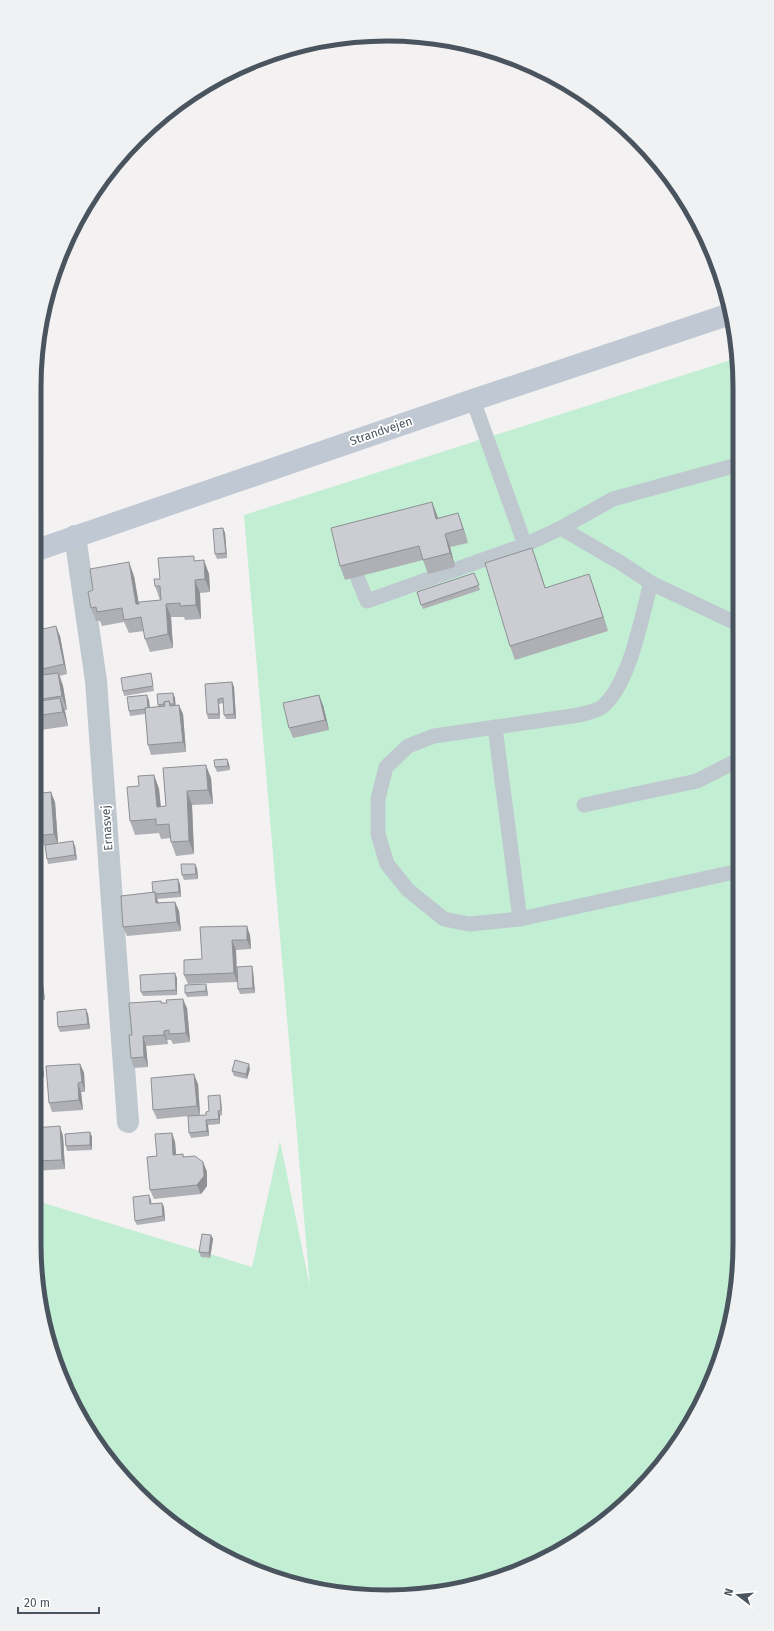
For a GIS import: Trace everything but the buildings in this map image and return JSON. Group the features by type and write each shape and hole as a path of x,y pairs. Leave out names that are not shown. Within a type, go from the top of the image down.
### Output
{"main road":[{"name":"Strandvejen","path":"41,548 473,400 725,316"}],"street":[{"name":"Ernasvej","path":"75,536 96,681 128,1122"}],"lane":[{"path":"473,400 525,545"},
{"path":"358,579 367,600 525,545 561,528 613,499 733,466"},
{"path":"561,528 621,563 651,583 733,622"},
{"path":"651,583 618,690 601,708 579,715 434,736 408,746 386,767 378,799 378,834 387,864 408,890 444,919 469,924 520,919 733,872"},
{"path":"495,727 520,919"},
{"path":"584,805 697,781 733,763"}],"green space":[{"path":"732,360 733,387 733,1244 730,1289 726,1312 715,1355 707,1376 687,1417 662,1455 632,1489 598,1519 560,1544 519,1564 498,1572 455,1583 432,1587 387,1590 342,1587 319,1583 276,1572 255,1564 214,1544 195,1532 176,1519 142,1489 112,1455 99,1436 87,1417 67,1376 59,1355 48,1312 42,1267 41,1202 252,1267 280,1141 310,1287 244,515"}]}
